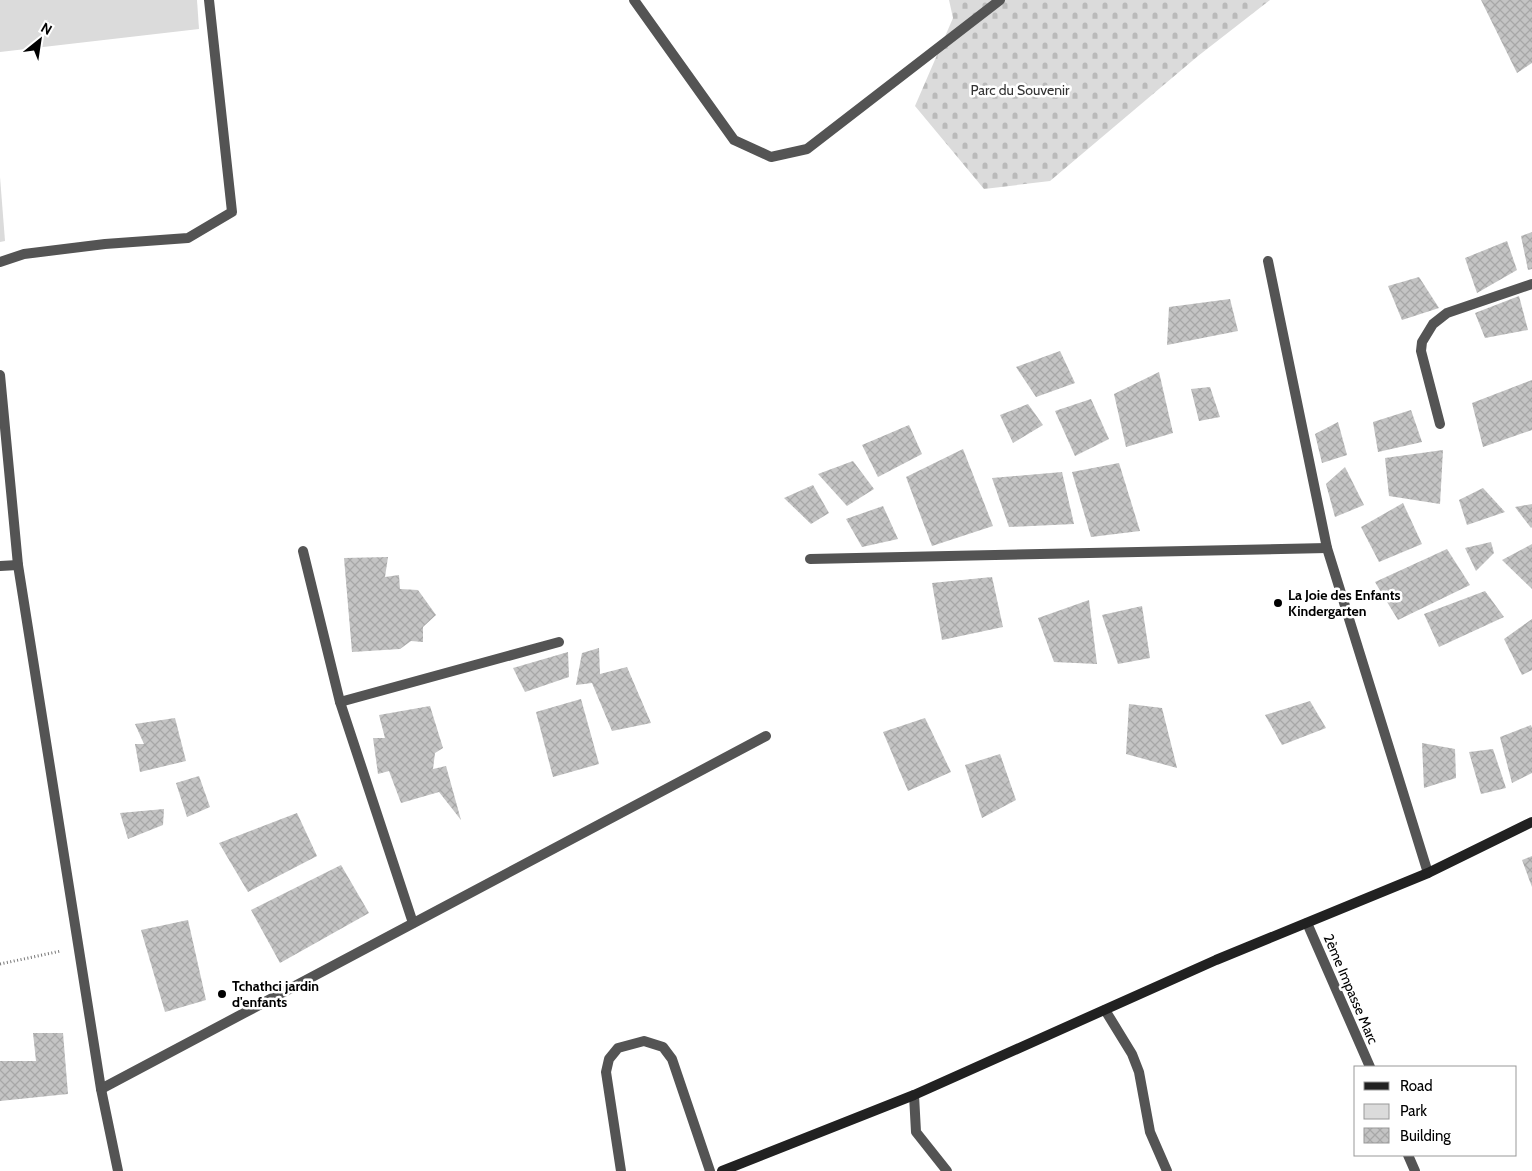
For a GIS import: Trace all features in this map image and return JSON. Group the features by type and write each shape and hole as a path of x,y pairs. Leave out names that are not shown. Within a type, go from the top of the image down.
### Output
{"main road":[{"path":"722,1171 914,1095 1216,960 1428,873 1532,822"}],"street":[{"path":"0,262 24,254 105,244 188,238 232,212 209,0"},
{"path":"634,0 734,140 771,157 807,149 1000,0"},
{"path":"1268,261 1327,548 1428,873"},
{"path":"1440,424 1421,351 1422,342 1433,324 1447,313 1532,284"},
{"path":"0,375 18,565 101,1089 118,1171"},
{"path":"810,558 1327,548"},
{"path":"303,550 340,702 413,923"},
{"path":"0,566 18,565"},
{"path":"340,702 559,642"},
{"path":"101,1089 766,736"},
{"name":"2ème Impasse Marc","path":"1307,923 1370,1066"},
{"path":"1105,1010 1132,1054 1139,1072 1150,1132 1167,1171"},
{"path":"621,1171 606,1072 609,1059 618,1048 644,1041 663,1047 672,1060 710,1171"},
{"path":"914,1095 916,1132 947,1171"},
{"path":"1408,1156 1414,1171"}],"path":[{"path":"0,964 78,947"}],"green space":[{"path":"0,0 197,0 199,29 0,52"},
{"name":"Parc du Souvenir","path":"949,0 1270,0 1198,56 1050,181 984,189 915,106 953,18"},
{"path":"0,177 5,241 0,242"}],"building":[{"path":"1481,0 1532,0 1532,63 1517,73"},
{"path":"1532,232 1532,269 1528,270 1521,236"},
{"path":"1507,241 1517,270 1477,293 1465,258"},
{"path":"1419,277 1439,308 1402,320 1388,286"},
{"path":"1519,296 1528,330 1485,338 1475,313"},
{"path":"1230,299 1238,331 1167,345 1169,307"},
{"path":"1060,351 1075,383 1036,397 1016,367"},
{"path":"1159,372 1173,433 1126,447 1114,394"},
{"path":"1532,380 1532,430 1483,447 1472,403"},
{"path":"1210,387 1220,417 1199,421 1191,389"},
{"path":"1091,399 1109,439 1075,456 1055,411"},
{"path":"1028,404 1043,425 1013,443 1000,415"},
{"path":"1411,410 1422,442 1378,452 1373,422"},
{"path":"1338,422 1347,455 1322,463 1315,434"},
{"path":"909,425 922,454 878,477 862,445"},
{"path":"963,449 993,526 932,546 906,477"},
{"path":"1443,450 1440,504 1389,496 1385,458"},
{"path":"853,461 874,489 847,506 818,474"},
{"path":"1119,463 1140,531 1091,537 1072,472"},
{"path":"1345,467 1364,505 1335,517 1326,484"},
{"path":"1062,472 1074,524 1009,527 992,478"},
{"path":"813,485 829,513 811,524 784,498"},
{"path":"1483,488 1505,512 1467,525 1459,500"},
{"path":"1403,503 1422,544 1379,562 1361,527"},
{"path":"1532,504 1532,527 1531,528 1515,507"},
{"path":"883,506 898,539 862,547 846,519"},
{"path":"1491,542 1494,553 1476,571 1465,548"},
{"path":"1532,544 1532,589 1502,560"},
{"path":"1447,549 1470,585 1398,620 1375,582"},
{"path":"388,557 385,577 399,575 400,589 418,590 436,615 423,627 423,642 411,641 400,649 352,652 344,558"},
{"path":"992,577 1003,627 942,640 932,583"},
{"path":"1485,591 1504,617 1439,647 1424,614"},
{"path":"1089,600 1097,664 1054,662 1038,618"},
{"path":"1142,606 1150,658 1118,664 1102,615"},
{"path":"1532,619 1532,670 1522,675 1504,639"},
{"path":"599,648 600,674 627,667 651,723 612,731 592,683 576,685 582,653"},
{"path":"568,652 569,677 525,692 513,668"},
{"path":"581,699 599,764 553,777 536,712"},
{"path":"1310,701 1326,728 1282,745 1265,715"},
{"path":"1129,704 1162,708 1177,768 1126,754"},
{"path":"430,706 443,748 435,753 433,769 446,766 461,820 439,792 401,803 389,771 378,774 373,738 385,738 379,715"},
{"path":"175,718 186,761 140,772 135,744 144,744 135,724"},
{"path":"925,718 951,772 908,791 883,732"},
{"path":"1531,725 1532,773 1512,783 1500,737"},
{"path":"1422,743 1455,749 1456,778 1424,788"},
{"path":"1493,749 1506,788 1481,794 1469,752"},
{"path":"1000,754 1016,800 982,818 965,765"},
{"path":"199,776 210,807 187,817 176,783"},
{"path":"164,809 163,825 128,839 120,813"},
{"path":"297,813 317,856 248,892 219,843"},
{"path":"1532,856 1532,887 1522,860"},
{"path":"341,865 369,913 280,963 251,910"},
{"path":"188,920 206,1000 165,1012 141,930"},
{"path":"33,1033 63,1033 68,1094 0,1101 0,1061 36,1061"}],"place":[{"name":"La Joie des Enfants Kindergarten","path":"1278,603"},
{"name":"Tchathci jardin d'enfants","path":"222,994"}]}
